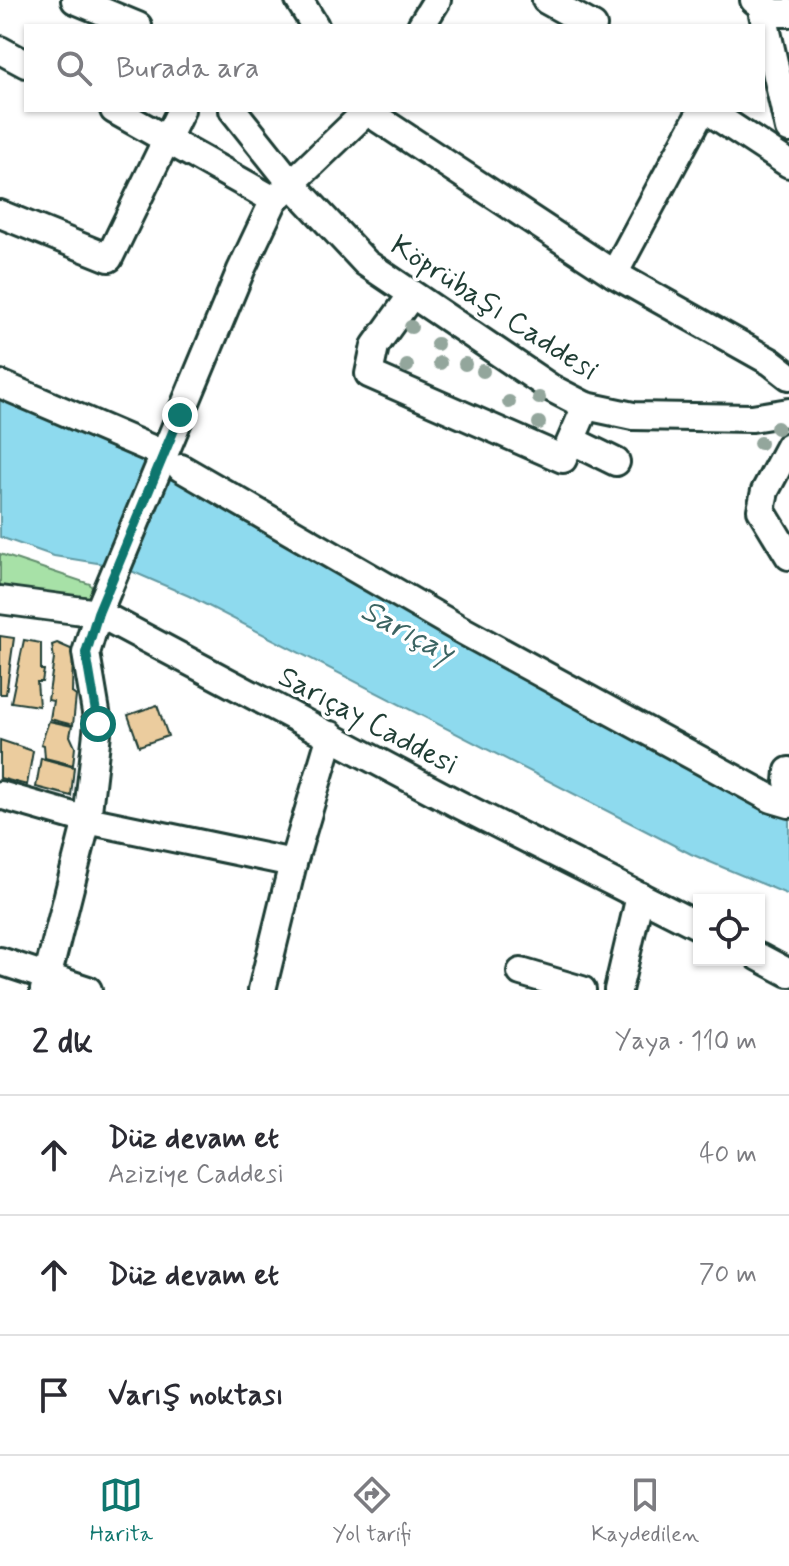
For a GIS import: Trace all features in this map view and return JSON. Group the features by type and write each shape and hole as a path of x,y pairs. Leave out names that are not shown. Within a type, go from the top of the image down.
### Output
{"street":[{"path":"75,0 122,14 143,0"},
{"path":"299,0 314,24"},
{"path":"422,24 437,0"},
{"path":"546,0 589,24"},
{"path":"757,8 789,13"},
{"path":"765,38 789,129"},
{"path":"0,50 24,63"},
{"path":"118,112 283,192"},
{"path":"0,214 109,258 180,112"},
{"name":"Köprübaşı Caddesi","path":"234,112 283,192 366,263 411,296 551,388 586,406 633,416 752,418 789,412"},
{"path":"46,982 87,820 98,724 86,653 98,613 229,299 283,192 366,112"},
{"path":"369,112 614,274 771,362 789,376"},
{"path":"614,274 703,112"},
{"path":"707,112 789,164"},
{"path":"411,296 375,346 369,374 563,459 586,406"},
{"path":"0,384 171,461 458,628 772,799 789,804"},
{"path":"573,441 616,462"},
{"path":"789,446 765,491 761,510 789,556"},
{"name":"Sarıçay Caddesi","path":"0,600 98,613 693,923"},
{"path":"262,990 293,863 331,735"},
{"path":"788,782 789,771"},
{"path":"0,795 87,820 293,863"},
{"path":"618,990 640,896"},
{"path":"765,960 789,973"},
{"path":"0,961 46,982 88,990"},
{"path":"521,972 582,990"}],"green space":[{"path":"0,554 90,584 95,594 92,608 0,594"}],"water":[{"name":"Sarıçay","path":"0,391 141,454 174,477 789,809 789,895 691,854 189,596 122,567 54,556 0,537"}],"building":[{"path":"0,636 14,638 6,694 0,694"},
{"path":"24,640 41,643 41,670 44,670 42,682 37,682 39,706 11,702"},
{"path":"57,643 73,650 72,693 76,696 73,725 50,719 53,701 48,700 54,659 52,645"},
{"path":"157,705 168,736 139,746 128,715"},
{"path":"49,721 72,726 70,736 75,747 73,765 45,758 44,745 41,744"},
{"path":"0,740 33,751 27,785 0,778"},
{"path":"41,758 74,767 71,796 36,787"}],"route":[{"path":"98,724 86,653 98,613 180,415"}]}
